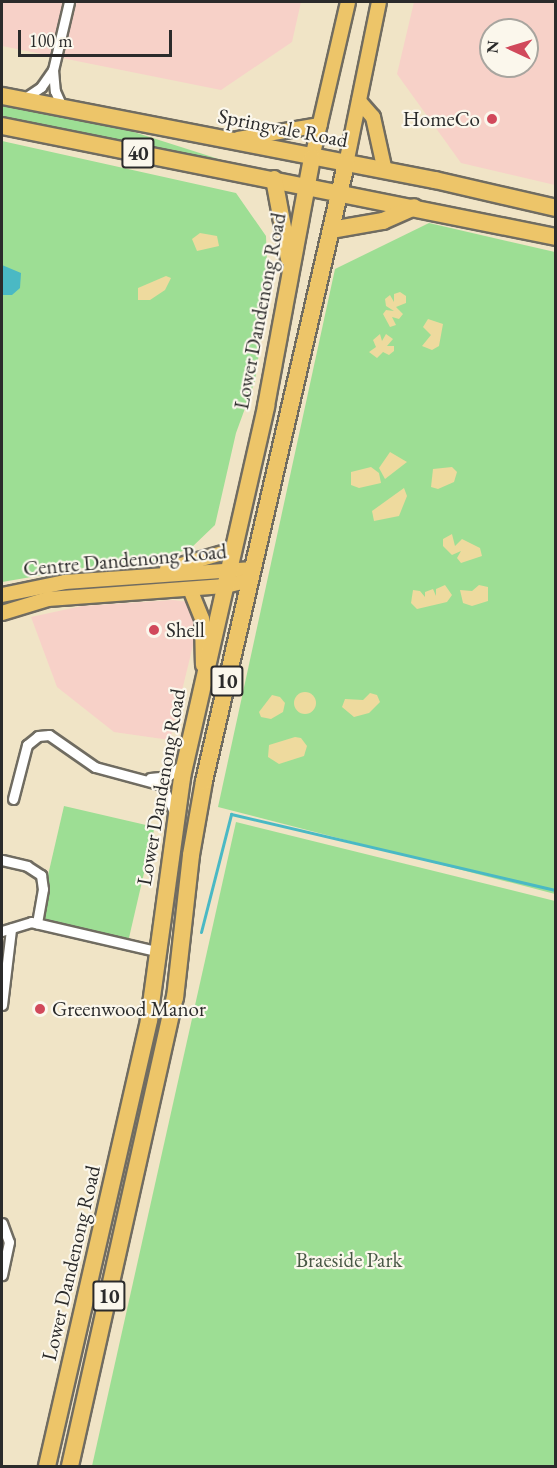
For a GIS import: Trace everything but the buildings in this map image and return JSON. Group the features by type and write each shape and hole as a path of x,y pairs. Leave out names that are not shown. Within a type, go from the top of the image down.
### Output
{"highway":[{"name":"Springvale Road","path":"2,96 385,171 555,208"},
{"name":"40","path":"2,126 555,237"},
{"name":"10","path":"307,186 312,158"},
{"name":"10","path":"339,192 346,164"},
{"path":"274,179 290,269"},
{"name":"Lower Dandenong Road","path":"47,1467 137,1076 159,951 175,814 234,550 307,186"},
{"name":"Lower Dandenong Road","path":"70,1467 176,999 198,813 339,192"},
{"path":"330,230 383,220 414,207"}],"main road":[{"name":"10","path":"312,158 348,2"},
{"name":"10","path":"346,164 379,2"},
{"path":"359,101 373,117 385,171"},
{"path":"227,140 320,125"},
{"path":"144,576 234,550"},
{"name":"Centre Dandenong Road","path":"2,596 45,585 144,576 227,578 252,575"},
{"name":"Centre Dandenong Road","path":"2,613 48,599 190,589 227,578"},
{"path":"190,589 202,619 204,679"}],"street":[{"path":"63,108 55,91 53,70 69,2"},
{"path":"22,100 41,87 53,70"},
{"path":"13,799 25,749 34,738 44,735 58,739 102,770 147,778 168,776 185,762"},
{"path":"147,778 166,790 175,814"},
{"path":"2,860 27,866 41,874 43,889 37,923"},
{"path":"2,1005 6,930 24,923 37,923 159,951"},
{"path":"2,1275 9,1242 4,1226"}],"shaded area":[{"path":"2,2 301,2 292,42 221,90 2,46"},
{"name":"HomeCo","path":"414,2 555,2 555,185 461,163 397,74"},
{"name":"Shell","path":"173,600 188,602 196,633 170,740 114,732 57,687 31,617 82,606"}],"green space":[{"path":"2,104 115,126 228,162 2,118"},
{"path":"2,141 236,193 266,236 268,289 255,381 236,433 215,525 191,548 152,562 113,563 2,582"},
{"path":"429,223 555,252 555,894 218,807 335,269"},
{"path":"64,806 155,827 129,939 38,918"},
{"name":"Braeside Park","path":"236,822 555,901 555,1466 92,1466"}],"sand":[{"path":"200,233 217,236 219,246 197,251 192,239"},
{"path":"166,276 171,278 165,290 150,300 138,300 138,288"},
{"path":"400,292 406,296 406,303 396,307 403,314 399,319 392,317 396,325 390,327 383,314 386,310 394,311 386,306 385,299 390,295 394,302 394,294"},
{"path":"428,319 443,324 439,346 432,350 422,346 431,335 423,327"},
{"path":"380,334 382,341 386,334 393,339 387,346 394,346 394,351 389,355 383,352 377,358 369,352 376,347 373,340"},
{"path":"390,452 407,462 385,479 379,468"},
{"path":"371,467 379,473 381,483 359,488 351,485 351,472"},
{"path":"452,467 457,472 454,482 438,489 431,487 433,469"},
{"path":"404,488 407,496 399,516 374,521 372,511"},
{"path":"452,534 455,546 462,539 480,548 482,556 461,563 457,558 461,551 452,555 443,546 443,539"},
{"path":"445,585 452,595 447,602 417,609 411,603 413,590 420,591 425,597 425,592 433,589 436,596 436,589"},
{"path":"479,585 488,587 488,601 472,606 463,603 460,590 472,591"},
{"path":"305,692 313,695 316,703 313,711 305,714 297,711 294,703 297,695"},
{"path":"370,693 377,695 380,702 369,713 354,717 342,707 345,699 363,700"},
{"path":"272,695 280,697 285,703 283,712 271,719 261,717 259,712"},
{"path":"295,737 301,738 307,746 304,756 279,764 268,757 269,745"}],"water":[{"path":"2,265 21,273 20,288 12,295 2,295"}],"waterway":[{"path":"201,932 231,814 556,890"}],"place":[{"name":"HomeCo","path":"492,119"},
{"name":"Shell","path":"154,630"},
{"name":"Greenwood Manor","path":"40,1009"}]}
